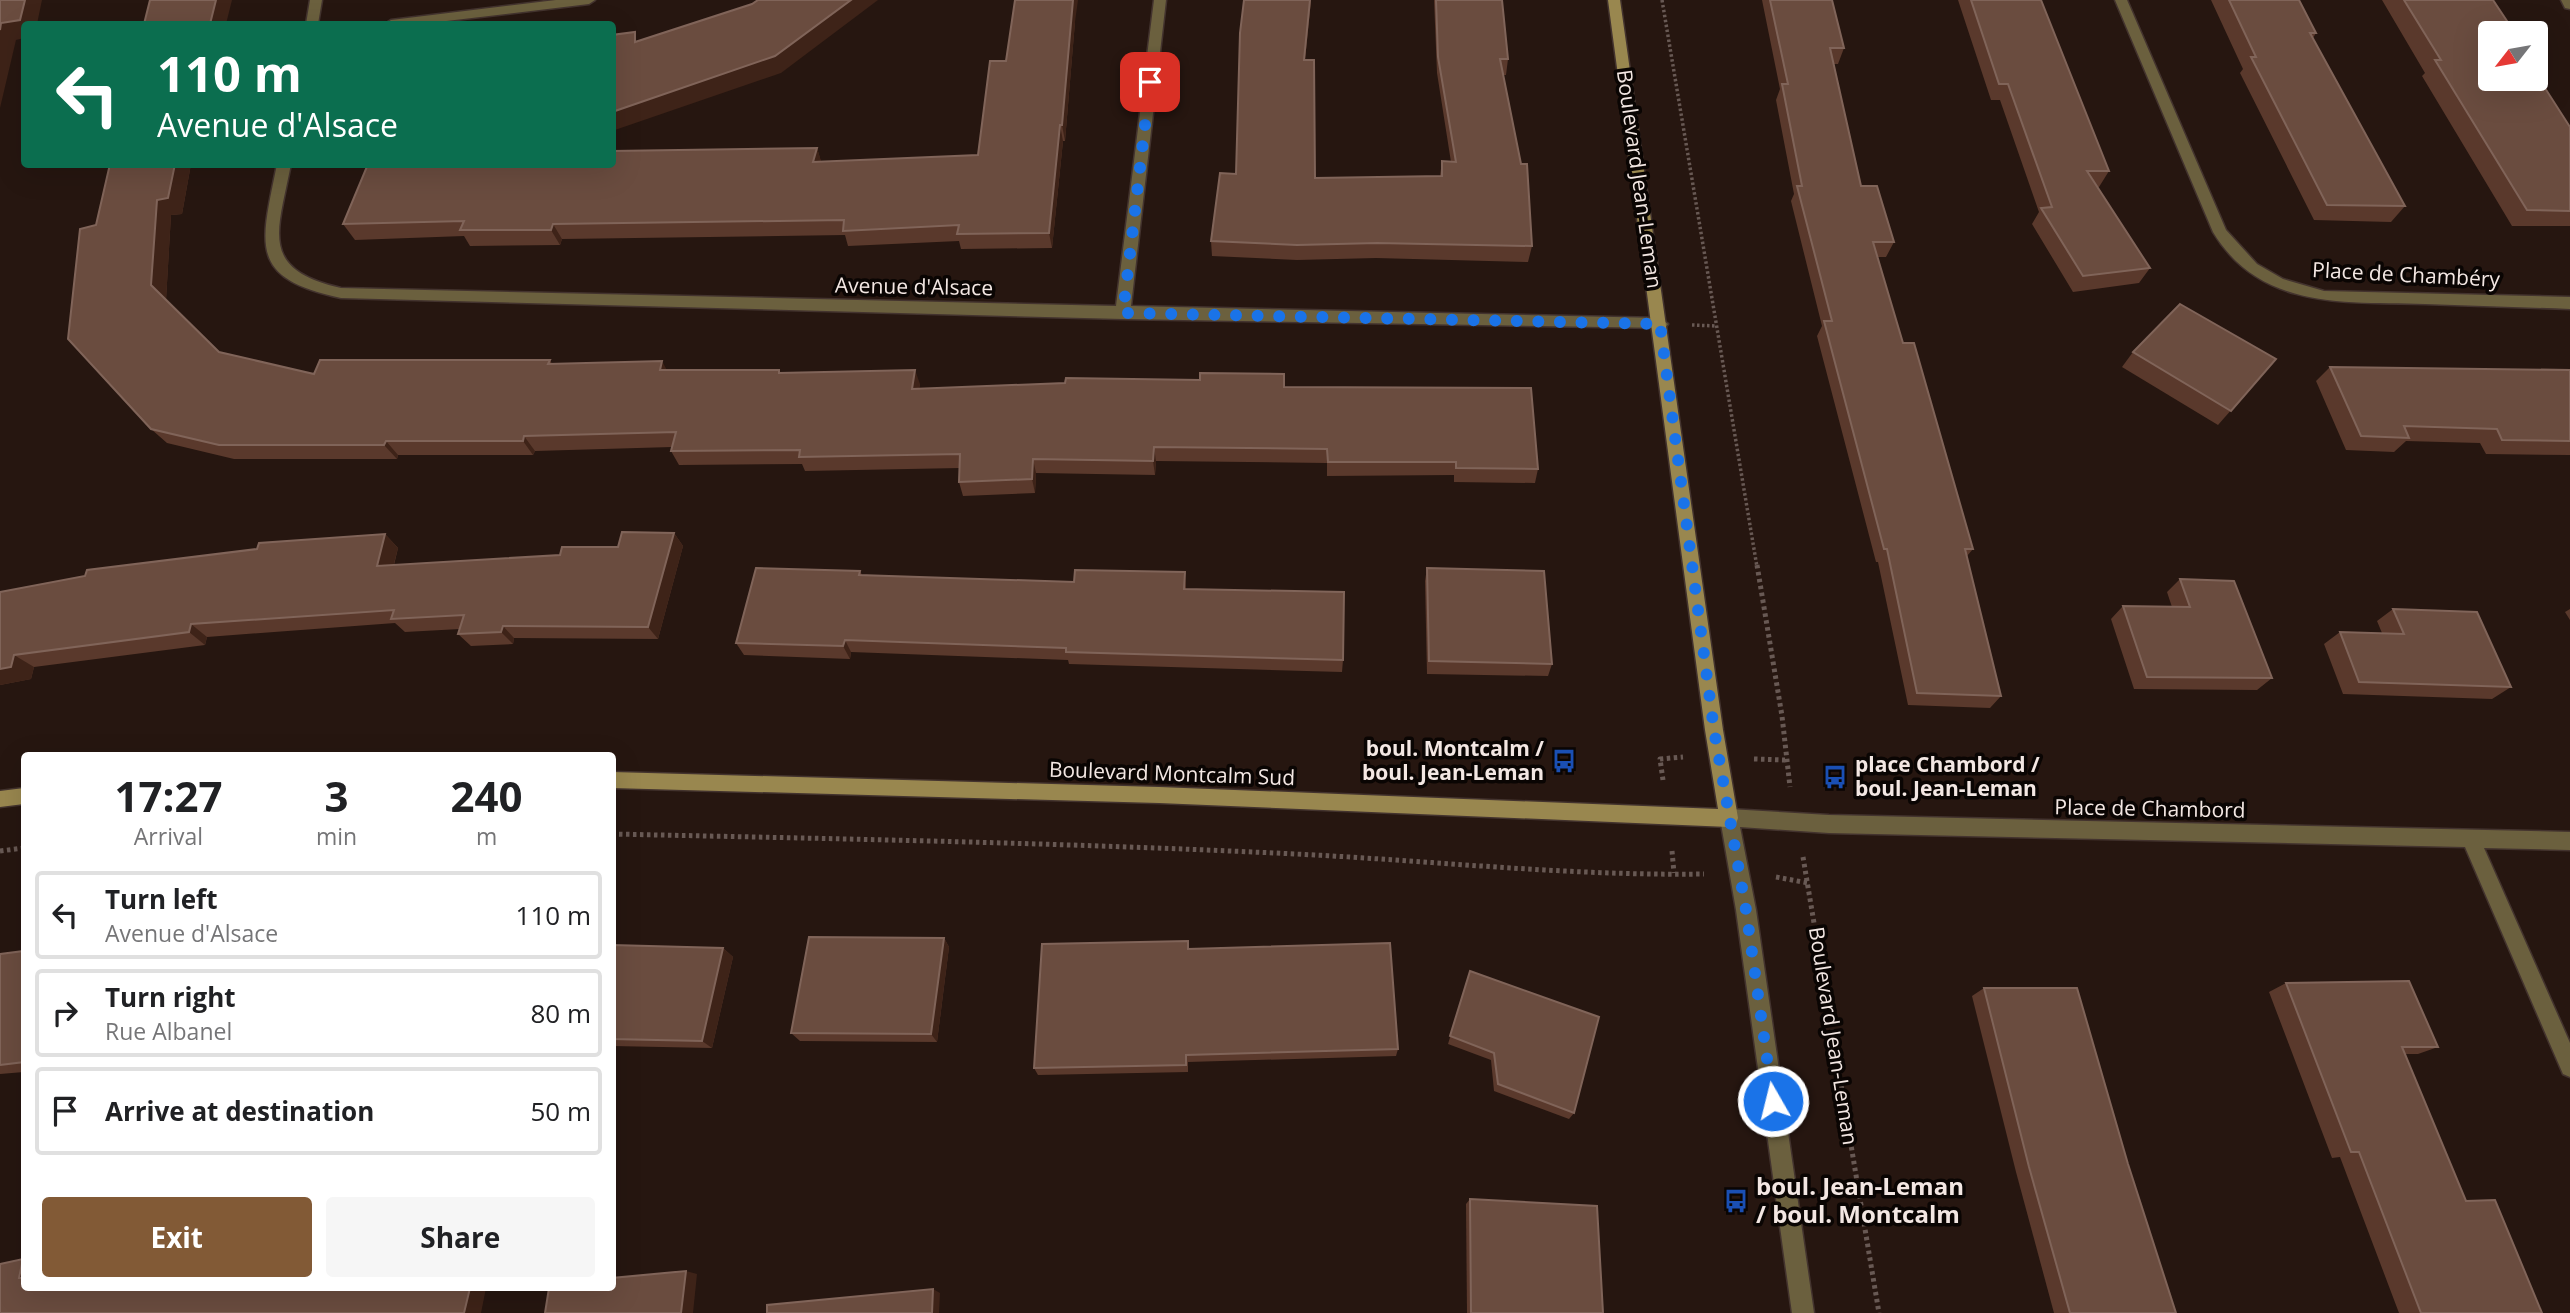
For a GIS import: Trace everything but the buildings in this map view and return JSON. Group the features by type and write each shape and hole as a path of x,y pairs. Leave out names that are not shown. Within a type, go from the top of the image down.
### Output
{"street":[{"path":"312,21 316,0"},
{"path":"416,21 589,0"},
{"path":"1123,313 1160,0"},
{"name":"Boulevard Jean-Leman","path":"1614,0 1714,730 1746,910 1803,1313"},
{"name":"Place de Chambéry","path":"2121,0 2220,232 2231,250 2246,264 2289,289 2324,296 2570,303"},
{"path":"2567,0 2570,5"},
{"name":"Avenue d'Alsace","path":"283,168 272,230 273,255 290,277 321,290 341,293 1660,324"},
{"name":"Boulevard Montcalm Sud","path":"616,780 1159,795 1729,818"},
{"path":"0,799 21,796"},
{"name":"Place de Chambord","path":"1729,818 1829,824 2570,841"},
{"path":"2471,840 2570,1067"}],"path":[{"path":"1662,0 1779,703 1785,760"},
{"path":"616,834 1086,846 1315,855 1626,875 1674,873"},
{"path":"0,851 21,848"},
{"name":"Boulevard Jean-Leman","path":"1809,884 1879,1313"}],"place":[{"name":"boul. Montcalm / boul. Jean-Leman","path":"1564,761"},
{"name":"place Chambord / boul. Jean-Leman","path":"1835,777"},
{"name":"boul. Jean-Leman / boul. Montcalm","path":"1736,1201"}],"route":[{"path":"1150,82 1123,313 1660,324 1714,730 1746,910 1773,1101"}]}
